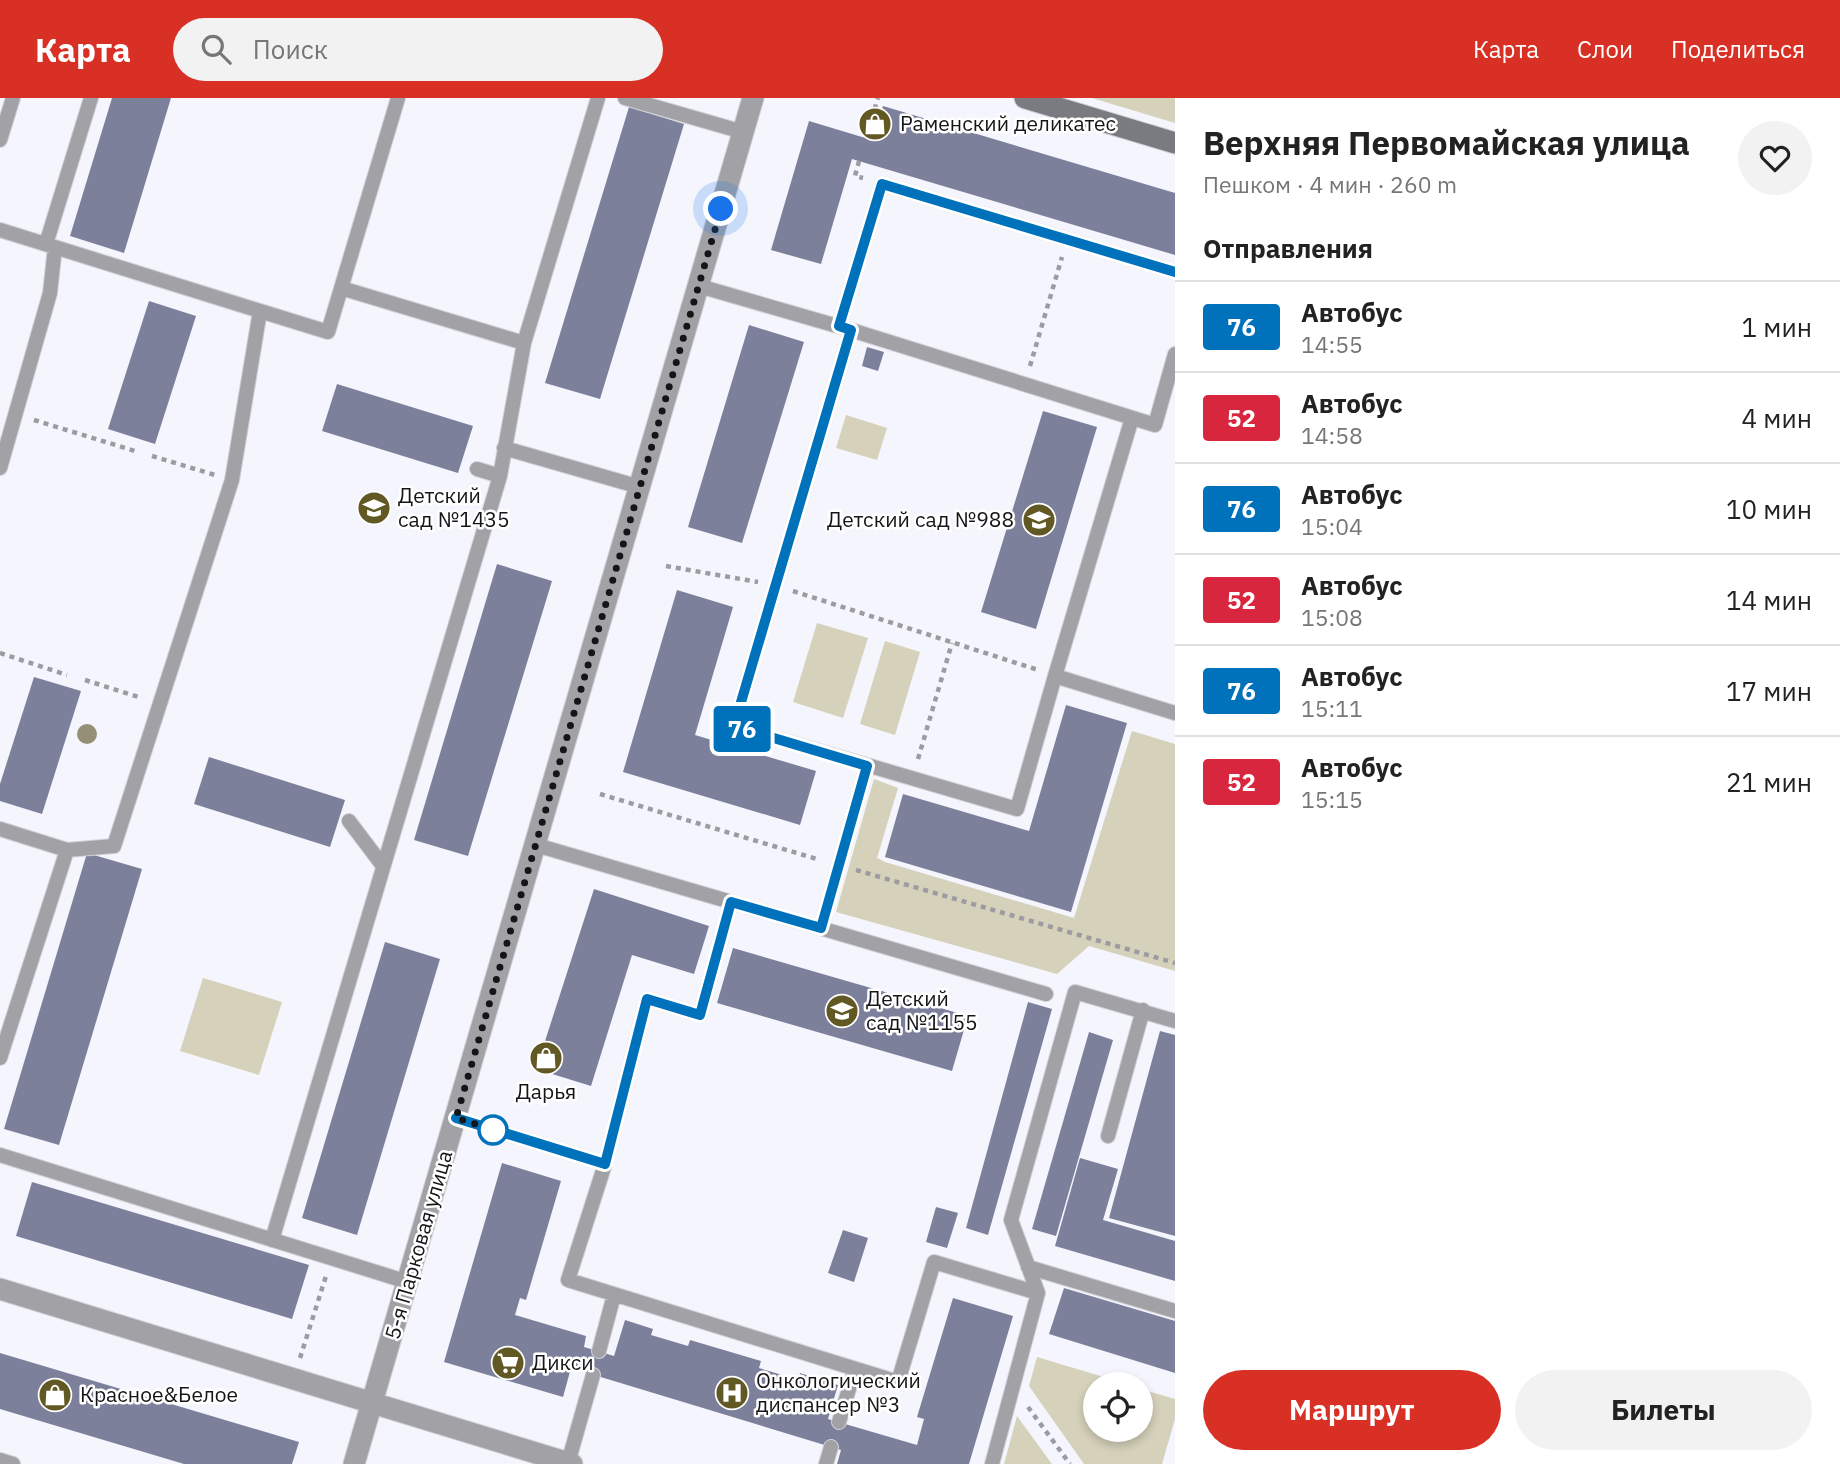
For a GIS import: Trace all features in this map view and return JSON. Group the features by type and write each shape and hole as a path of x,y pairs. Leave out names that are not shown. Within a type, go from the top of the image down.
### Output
{"main road":[{"path":"1025,98 1175,143"}],"street":[{"name":"5-я Парковая улица","path":"355,1464 753,98"},
{"path":"0,1289 570,1464"}],"lane":[{"path":"0,141 13,98"},
{"path":"0,468 50,293 50,245 91,98"},
{"path":"0,230 328,332 398,98"},
{"path":"272,1240 500,476 524,343 598,98"},
{"path":"625,98 743,132"},
{"path":"1132,418 1017,809 734,726 775,586 882,184 1175,272"},
{"path":"699,286 845,328 1155,425 1175,354"},
{"path":"341,288 524,343"},
{"path":"0,829 67,850 114,846 232,480 260,311"},
{"path":"504,448 640,487"},
{"path":"477,469 500,476"},
{"path":"1055,676 1175,713"},
{"path":"821,928 867,766"},
{"path":"349,821 383,866"},
{"path":"536,845 1046,994"},
{"path":"0,1058 67,850"},
{"path":"731,902 700,1015 647,999 605,1164 568,1280 898,1382 933,1262 1038,1293"},
{"path":"992,1464 1038,1293 1011,1220 1075,992 1175,1021"},
{"path":"1108,1136 1143,1010"},
{"path":"456,1118 605,1164"},
{"path":"0,1155 408,1282"},
{"path":"1028,1267 1175,1311"},
{"path":"599,1351 614,1295"},
{"path":"839,1422 855,1369"},
{"path":"570,1464 593,1374"},
{"path":"826,1464 831,1447"},
{"path":"0,1460 13,1464"}],"path":[{"path":"866,138 878,98"},
{"path":"1025,384 1067,240"},
{"path":"17,415 135,451"},
{"path":"152,456 232,480"},
{"path":"666,566 775,586 1055,676"},
{"path":"912,779 952,643"},
{"path":"0,653 67,674"},
{"path":"85,680 159,704"},
{"path":"600,794 1175,963"},
{"path":"300,1359 332,1258"},
{"path":"1013,1386 1070,1464"}],"shaded area":[{"path":"1092,98 1175,98 1175,123"},
{"path":"846,415 887,428 877,460 836,448"},
{"path":"817,623 868,638 843,718 793,702"},
{"path":"885,641 920,652 895,735 860,724"},
{"path":"1132,731 1175,744 1175,971 1089,946 1057,974 836,912 874,779 898,788 877,858 1074,918"},
{"path":"203,978 282,1002 259,1075 180,1051"},
{"path":"1037,1357 1087,1372 1083,1372 1083,1442 1153,1442 1153,1393 1175,1399 1175,1419 1162,1464 1084,1464 1029,1386"},
{"path":"1017,1416 1052,1464 1004,1464"}],"building":[{"path":"112,98 171,98 124,253 70,236"},
{"path":"883,106 1175,193 1175,255 852,159 821,264 771,250 809,121 872,140"},
{"path":"629,107 684,124 600,399 545,383"},
{"path":"149,301 196,316 155,444 108,429"},
{"path":"749,325 804,342 742,543 688,527"},
{"path":"867,347 884,352 878,371 862,366"},
{"path":"337,384 473,426 458,473 322,431"},
{"path":"1043,411 1097,427 1036,629 981,612"},
{"path":"497,564 552,581 468,856 414,840"},
{"path":"677,590 733,607 695,735 816,771 800,825 623,772"},
{"path":"34,677 81,691 42,814 0,801 0,784"},
{"path":"1066,705 1127,723 1071,912 885,857 903,794 1029,831"},
{"path":"209,757 345,800 330,847 194,804"},
{"path":"87,853 142,869 59,1145 4,1129"},
{"path":"594,889 709,926 694,974 632,955 591,1086 536,1069"},
{"path":"385,942 440,959 357,1235 302,1218"},
{"path":"733,948 968,1016 952,1071 717,1003"},
{"path":"1028,1002 1052,1009 988,1235 966,1228"},
{"path":"1160,1031 1175,1035 1175,1236 1109,1218"},
{"path":"1089,1032 1113,1040 1056,1236 1032,1229"},
{"path":"1080,1158 1118,1169 1103,1220 1175,1241 1175,1281 1055,1246"},
{"path":"502,1163 561,1181 526,1300 520,1298 515,1315 586,1336 584,1347 614,1356 625,1320 653,1329 651,1335 688,1346 690,1340 761,1361 759,1368 799,1380 800,1373 838,1385 828,1419 917,1445 924,1419 917,1417 953,1298 1013,1316 969,1464 837,1464 841,1450 571,1368 563,1397 444,1362"},
{"path":"32,1182 309,1265 292,1319 16,1236"},
{"path":"936,1207 958,1213 947,1248 926,1242"},
{"path":"843,1230 868,1238 854,1282 828,1273"},
{"path":"1064,1288 1175,1321 1175,1373 1049,1334"},
{"path":"0,1353 299,1442 292,1464 184,1464 0,1409"}],"bus line":[{"name":"76","path":"456,1118 605,1164 647,999 700,1015 731,902 821,928 867,766 734,726 851,330 839,326 882,184 1175,272"}],"place":[{"name":"Раменский деликатес","path":"875,124"},
{"name":"Детский сад №1435","path":"374,508"},
{"name":"Детский сад №988","path":"1039,520"},
{"name":"Детский сад №1155","path":"842,1011"},
{"name":"Дарья","path":"546,1058"},
{"name":"Дикси","path":"508,1363"},
{"name":"Онкологический диспансер №3","path":"732,1393"},
{"name":"Красное&Белое","path":"55,1395"}],"route":[{"path":"493,1130 502,1132 456,1118 721,209"}]}
